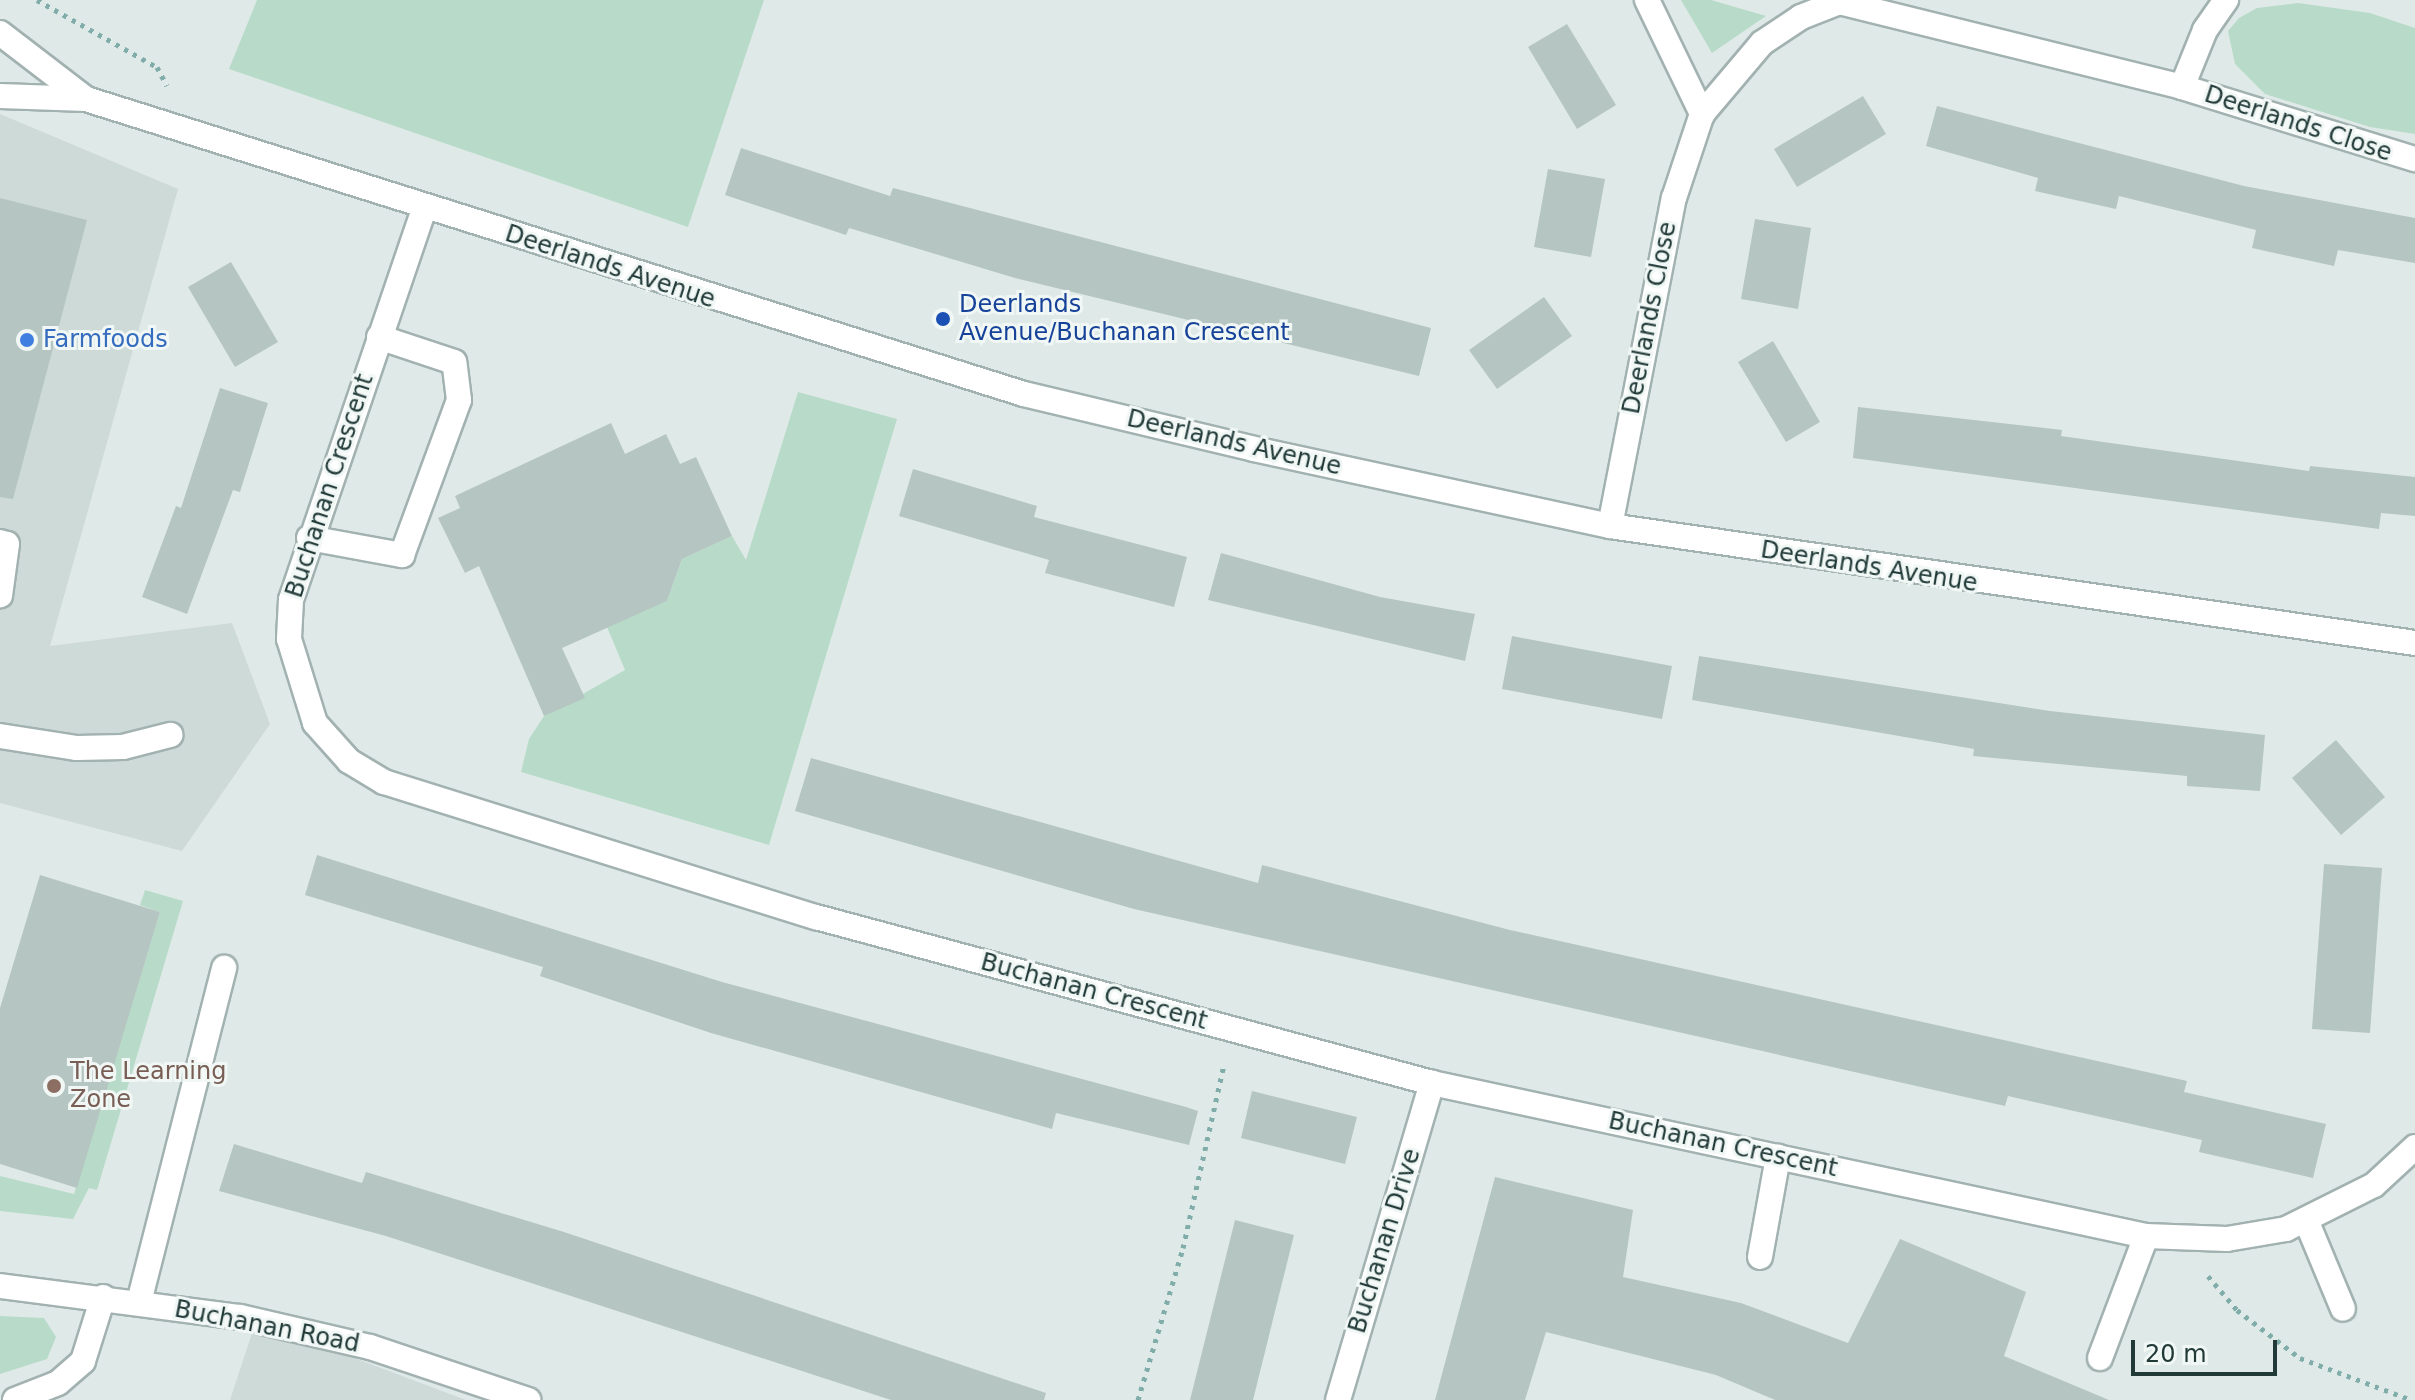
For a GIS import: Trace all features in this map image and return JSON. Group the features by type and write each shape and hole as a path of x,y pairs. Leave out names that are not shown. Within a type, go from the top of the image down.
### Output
{"street":[{"path":"1647,0 1702,114"},
{"name":"Deerlands Close","path":"2182,87 2205,30 2226,0"},
{"name":"Deerlands Close","path":"1610,526 1674,198 1702,114 1762,43 1835,1 2182,87 2415,159"},
{"name":"Deerlands Avenue","path":"0,33 86,99"},
{"name":"Deerlands Avenue","path":"0,96 86,99 1024,394 1610,526 2415,643"},
{"name":"Buchanan Crescent","path":"425,206 309,538 291,600 289,639 298,683 315,723 349,761 384,782 816,917 1432,1083 2146,1236 2227,1239 2306,1220 2374,1185 2415,1147"},
{"path":"309,538 354,551 402,555 459,400 454,362 379,337"},
{"path":"0,542 7,544 0,596"},
{"path":"0,736 77,748 123,747 170,735"},
{"path":"139,1302 224,968"},
{"name":"Buchanan Drive","path":"1338,1400 1432,1083"},
{"path":"1760,1257 1778,1157"},
{"path":"2306,1220 2343,1309"},
{"path":"2100,1358 2146,1236"},
{"name":"Buchanan Road","path":"0,1286 139,1302 370,1347 528,1400"},
{"path":"15,1400 58,1383 83,1361 103,1297"}],"path":[{"path":"37,0 157,67 192,133"},
{"path":"1138,1400 1183,1248 1231,1029"},
{"path":"2194,1238 2212,1286 2268,1337 2343,1378 2412,1400"}],"shaded area":[{"path":"0,114 178,189 50,646 232,623 270,724 182,851 0,803"},
{"path":"256,1321 466,1400 230,1400"}],"green space":[{"path":"257,0 764,0 688,227 229,69"},
{"path":"1681,0 1711,0 1766,16 1712,53"},
{"path":"2298,3 2370,13 2415,28 2415,134 2370,127 2265,94 2235,64 2228,31 2239,18 2257,8"},
{"path":"798,392 897,419 769,845 521,772 529,739 544,716 625,670 607,627 667,601 682,559 732,536 746,560"},
{"path":"145,890 183,901 97,1190 89,1188 73,1219 0,1211 0,1176 74,1194 160,912 140,905"},
{"path":"0,1316 44,1318 56,1337 47,1359 0,1374"}],"building":[{"path":"1567,24 1616,105 1577,129 1528,47"},
{"path":"1863,96 1886,134 1797,187 1774,149"},
{"path":"1937,106 2244,186 2415,218 2415,263 2338,250 2334,266 2252,248 2256,230 2119,196 2116,209 2035,191 2038,178 1926,146"},
{"path":"741,148 890,196 893,188 1431,328 1419,376 1015,278 849,228 846,235 725,195"},
{"path":"1548,169 1605,179 1591,257 1534,247"},
{"name":"Farmfoods","path":"0,198 87,220 13,499 0,497"},
{"path":"1755,219 1811,228 1798,309 1741,299"},
{"path":"231,262 278,342 235,367 188,287"},
{"path":"1544,297 1572,336 1497,389 1469,350"},
{"path":"1773,341 1820,422 1786,442 1738,362"},
{"path":"220,388 268,403 240,492 233,490 187,614 142,597 176,506 181,508"},
{"path":"1858,407 2062,430 2061,436 2309,471 2310,466 2415,477 2415,516 2381,513 2379,529 1853,458"},
{"path":"611,423 625,454 666,434 680,464 696,457 732,536 682,559 667,601 562,648 585,698 544,716 479,566 465,573 438,518 460,508 455,496"},
{"path":"913,469 1037,506 1034,517 1187,557 1174,607 1045,573 1049,560 899,516"},
{"path":"1221,553 1380,597 1475,614 1465,661 1208,600"},
{"path":"1512,636 1672,666 1662,719 1502,689"},
{"path":"1699,656 2050,711 2265,735 2260,791 2187,786 2187,776 1973,756 1974,749 1692,700"},
{"path":"2336,740 2385,797 2341,835 2292,778"},
{"path":"811,758 1258,883 1262,865 1510,930 2187,1081 2184,1092 2326,1124 2313,1178 2199,1152 2202,1140 2008,1096 2005,1106 1134,909 795,811"},
{"path":"317,855 722,982 1186,1107 1198,1111 1189,1145 1056,1113 1052,1129 711,1033 540,976 543,967 305,895"},
{"path":"2324,864 2382,868 2370,1033 2312,1029"},
{"name":"The Learning Zone","path":"40,875 160,912 77,1188 0,1164 0,1008"},
{"path":"1252,1091 1357,1117 1345,1164 1241,1138"},
{"path":"234,1144 362,1183 366,1172 564,1232 1046,1393 1044,1400 891,1400 386,1236 219,1191"},
{"path":"1495,1177 1633,1210 1623,1277 1741,1303 1848,1343 1900,1239 2026,1292 2004,1356 2109,1400 1775,1400 1716,1375 1546,1332 1525,1400 1435,1400"},
{"path":"1235,1220 1294,1235 1253,1400 1190,1400"}],"place":[{"name":"Deerlands Avenue/Buchanan Crescent","path":"943,319"},
{"name":"Farmfoods","path":"27,340"},
{"name":"The Learning Zone","path":"54,1086"}]}
